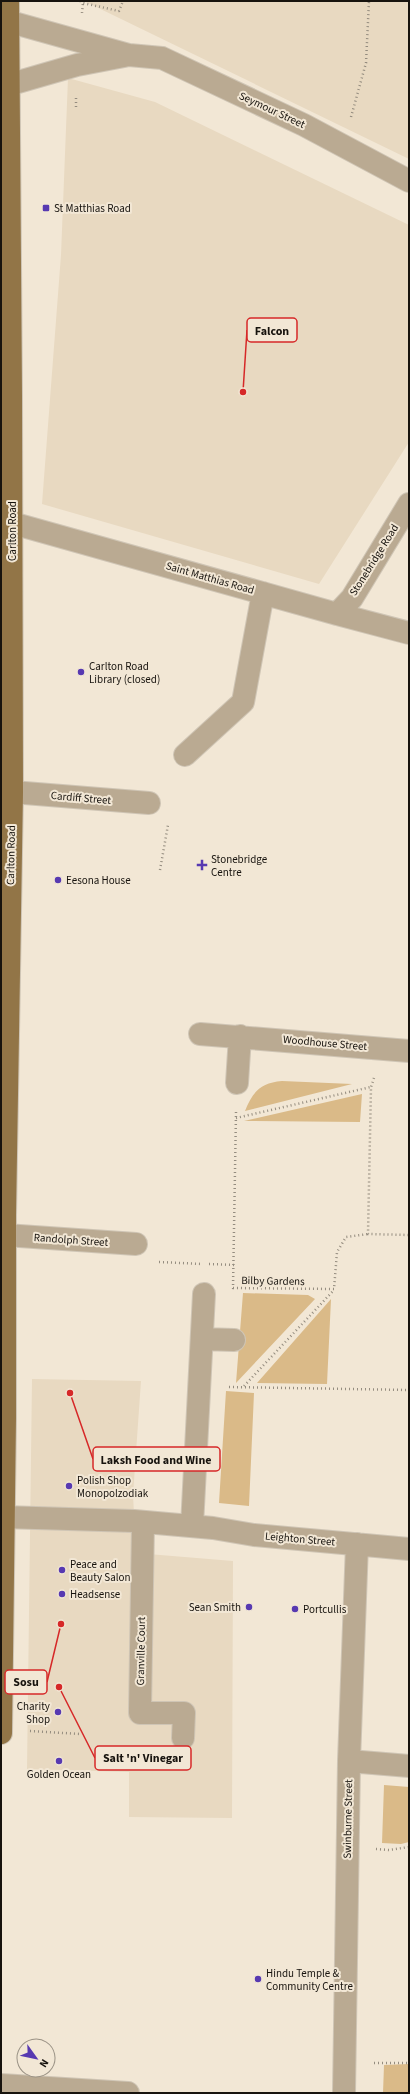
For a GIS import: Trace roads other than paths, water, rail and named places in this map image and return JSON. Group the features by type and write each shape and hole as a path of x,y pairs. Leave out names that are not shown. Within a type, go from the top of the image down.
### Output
{"main road":[{"name":"Carlton Road","path":"1,1733 6,875 12,792 6,644 12,523 5,329 8,85 6,24"}],"street":[{"name":"Seymour Street","path":"6,24 129,55 162,58 342,144 409,181"},
{"name":"Seymour Street","path":"8,85 77,65 129,55"},
{"name":"Stonebridge Road","path":"337,614 352,598 409,504"},
{"name":"Saint Matthias Road","path":"12,523 337,614 409,632"},
{"path":"185,755 243,702 263,593"},
{"name":"Cardiff Street","path":"12,792 149,803"},
{"name":"Woodhouse Street","path":"200,1034 240,1036 409,1051"},
{"path":"237,1083 240,1036"},
{"name":"Randolph Street","path":"5,1235 136,1244"},
{"path":"192,1526 204,1294"},
{"path":"202,1339 234,1340"},
{"name":"Leighton Street","path":"3,1516 143,1522 192,1526 254,1535 409,1548"},
{"name":"Granville Court","path":"143,1522 140,1713 184,1713 183,1738"},
{"name":"Swinburne Street","path":"344,2093 349,1761 357,1544"},
{"path":"349,1761 409,1766"},
{"path":"1,2084 128,2093"}],"place":[{"name":"St Matthias Road","path":"46,208"},
{"name":"Falcon","path":"243,392"},
{"name":"Carlton Road Library (closed)","path":"81,672"},
{"name":"Stonebridge Centre","path":"202,865"},
{"name":"Eesona House","path":"58,880"},
{"name":"Laksh Food and Wine","path":"70,1393"},
{"name":"Polish Shop Monopolzodiak","path":"69,1486"},
{"name":"Peace and Beauty Salon","path":"62,1570"},
{"name":"Headsense","path":"62,1594"},
{"name":"Sean Smith","path":"249,1607"},
{"name":"Portcullis","path":"295,1609"},
{"name":"Sosu","path":"61,1624"},
{"name":"Salt 'n' Vinegar","path":"59,1687"},
{"name":"Charity Shop","path":"58,1712"},
{"name":"Golden Ocean","path":"59,1761"},
{"name":"Hindu Temple & Community Centre","path":"258,1979"}]}
